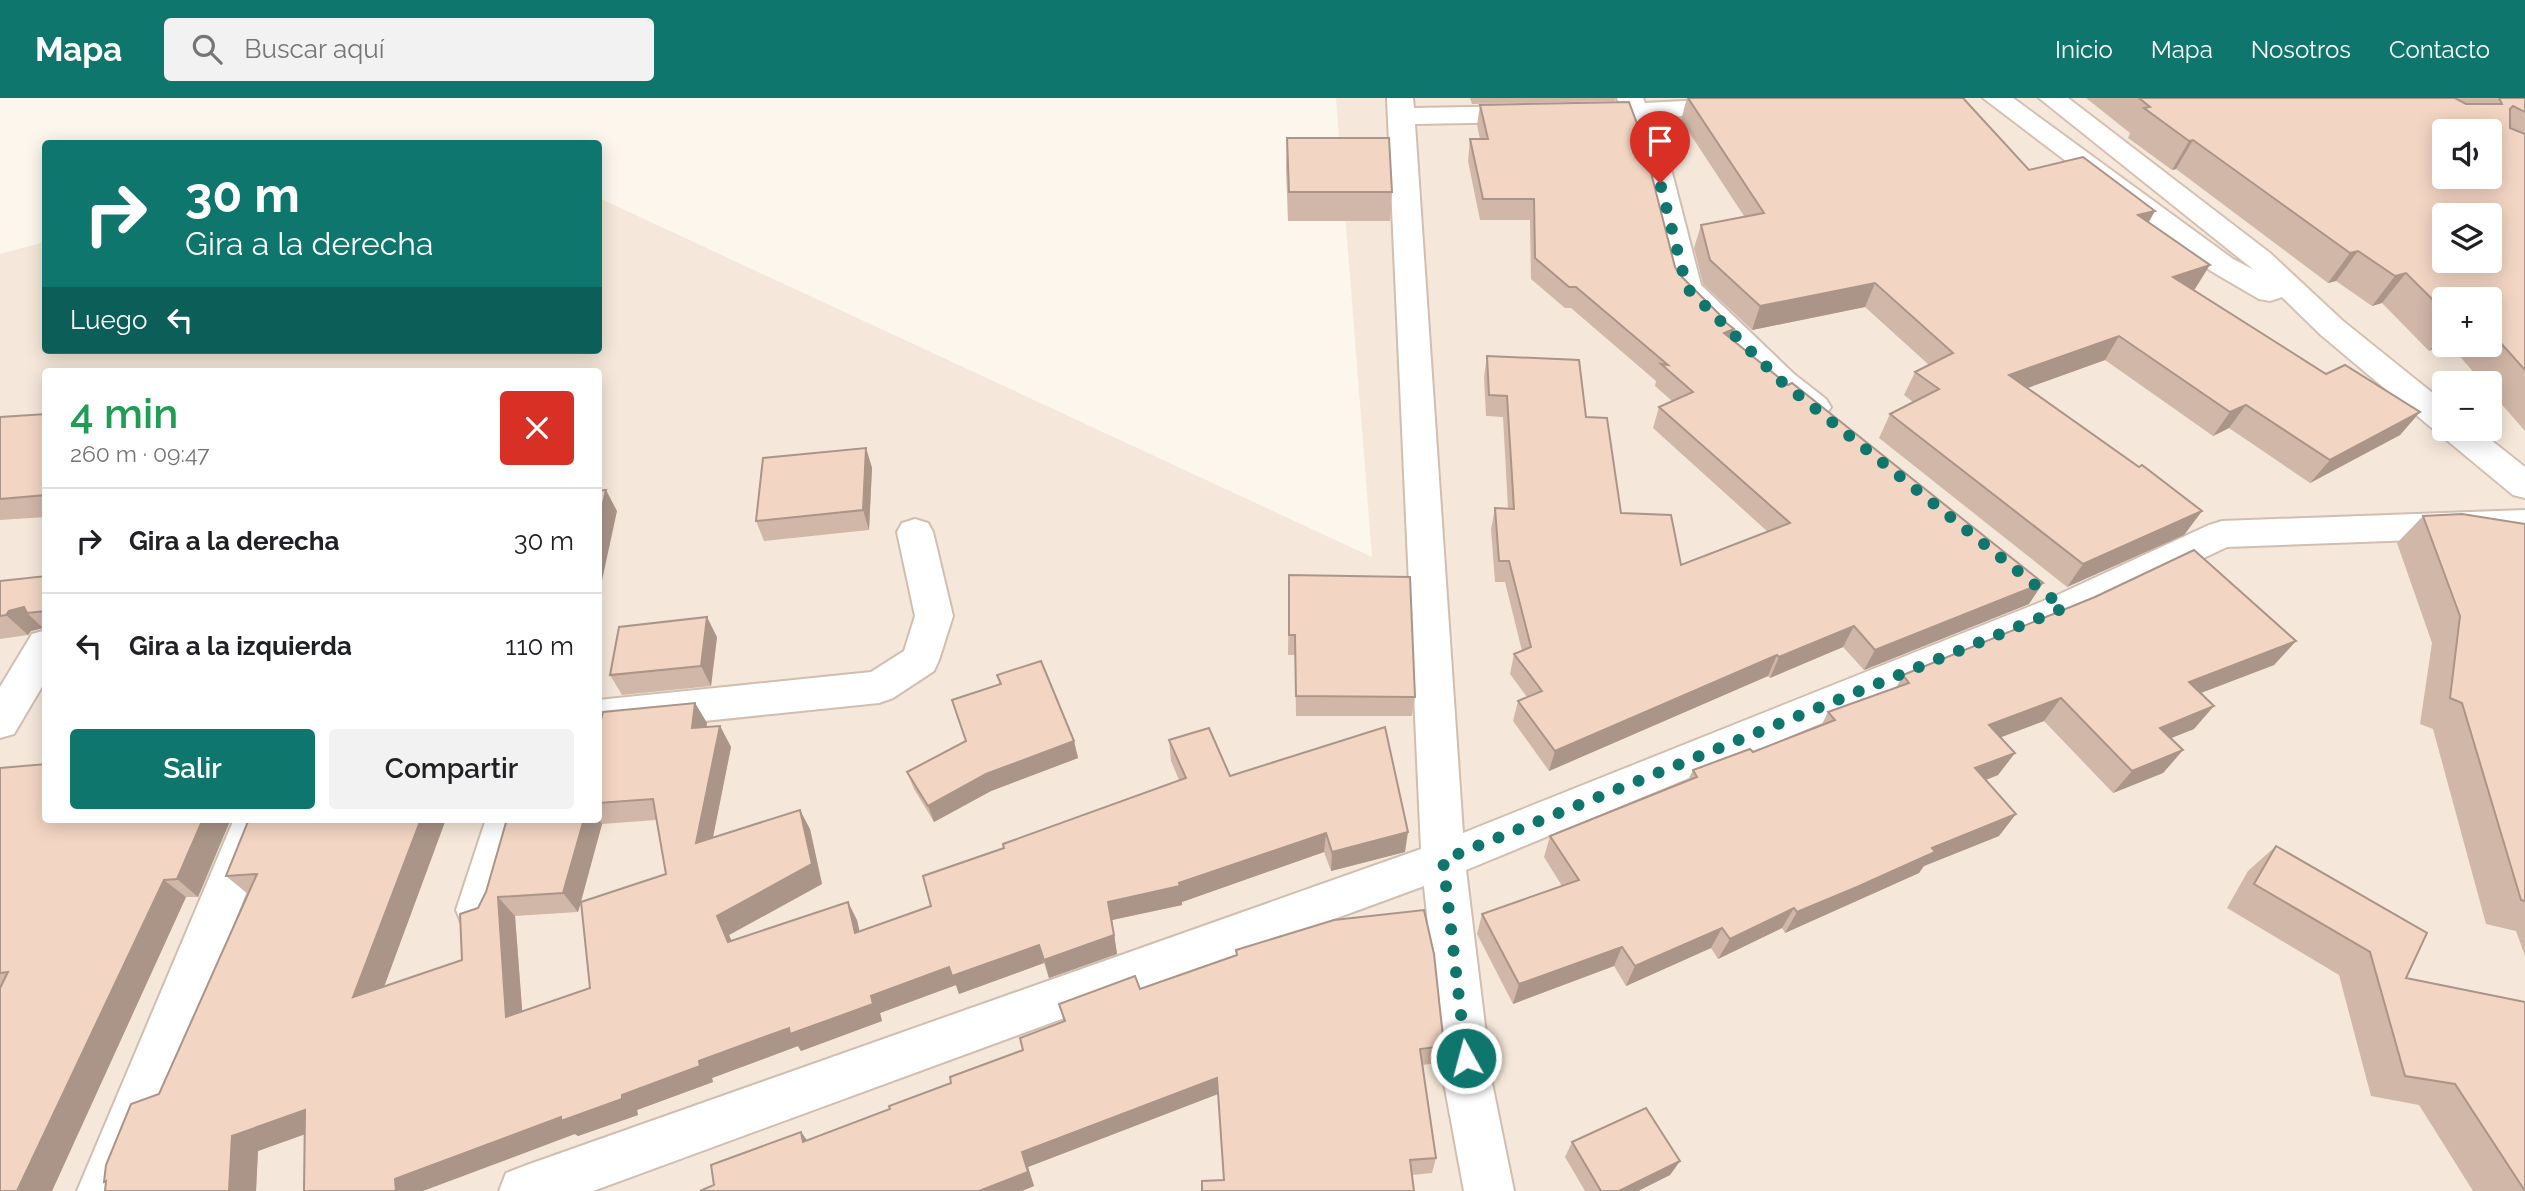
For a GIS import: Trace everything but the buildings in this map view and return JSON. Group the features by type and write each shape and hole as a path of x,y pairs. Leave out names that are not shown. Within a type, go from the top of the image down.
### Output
{"street":[{"path":"1996,98 2222,264 2332,328"},
{"path":"2052,98 2259,258 2332,328 2432,410"},
{"path":"1579,113 1632,105 1769,103"},
{"path":"1632,105 1654,157 1687,288 1782,382 1837,425"},
{"path":"1489,1191 1468,1083 1443,860 1400,107 1552,114"},
{"path":"2470,441 2525,486"},
{"path":"524,1191 596,1178 1443,860 2053,600 2222,534 2525,523"},
{"path":"602,716 879,687 920,660 934,615 915,532"},
{"path":"0,722 42,652"},
{"path":"102,1191 253,823"},
{"path":"478,910 506,823"}],"shaded area":[{"path":"1336,98 2525,98 2525,1191 0,1191 0,254 42,243 42,354 602,354 602,199 1372,557"}],"route":[{"path":"1466,1058 1443,860 2064,608 1782,382 1687,288 1660,183"}]}
